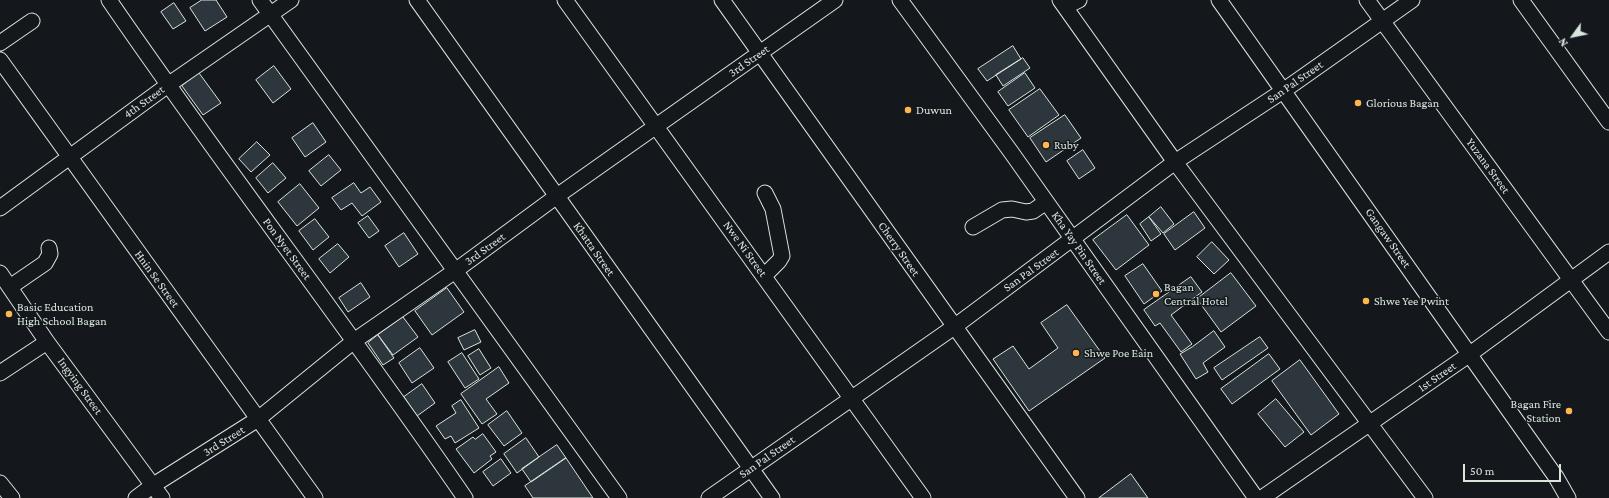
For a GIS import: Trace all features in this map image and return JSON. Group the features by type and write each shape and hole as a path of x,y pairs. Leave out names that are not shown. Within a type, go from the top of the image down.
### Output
{"street":[{"name":"Pon Nyet Street","path":"109,0 168,85 354,341 465,498"},
{"path":"260,0 619,498"},
{"name":"4th Street","path":"0,208 168,85 291,0"},
{"name":"Khatta Street","path":"417,0 772,498"},
{"name":"Nwe Ni Street","path":"565,0 923,498"},
{"name":"Cherry Street","path":"722,0 1077,498"},
{"name":"3rd Street","path":"136,498 152,486 258,419 354,341 455,272 557,196 834,0"},
{"name":"Kha Yay Pin Street","path":"900,0 1073,239 1256,498"},
{"path":"1079,0 1063,4 1175,162 1425,498"},
{"name":"Gangaw Street","path":"1219,0 1470,354 1556,477 1568,498"},
{"name":"Yuzana Street","path":"1367,0 1609,332"},
{"name":"San Pal Street","path":"709,498 954,326 1175,162 1283,91 1412,0"},
{"path":"1521,0 1609,122"},
{"path":"0,43 32,21"},
{"name":"Hnin Se Street","path":"0,60 315,498"},
{"path":"764,276 782,256 773,209 765,193"},
{"path":"973,227 1002,210 1012,208 1026,212 1033,211 1046,202"},
{"path":"10,287 45,263 50,254 49,248"},
{"name":"1st Street","path":"1262,498 1470,354 1609,252"},
{"name":"Ingying Street","path":"0,273 47,342 162,498"},
{"path":"0,373 47,342"},
{"path":"0,483 12,498"}],"building":[{"path":"202,0 216,0 227,17 205,31 190,8"},
{"path":"174,3 186,21 173,29 161,12"},
{"path":"1013,46 1021,59 987,81 978,69"},
{"path":"1023,58 1030,68 1003,86 996,75"},
{"path":"274,66 291,89 273,103 256,80"},
{"path":"199,73 221,103 203,115 182,86"},
{"path":"1025,73 1035,88 1008,106 998,92"},
{"path":"1040,89 1059,115 1028,137 1009,110"},
{"path":"1065,115 1081,138 1046,162 1030,138"},
{"path":"313,123 326,142 305,157 292,138"},
{"path":"257,142 270,155 251,172 239,159"},
{"path":"1083,150 1095,168 1079,179 1067,161"},
{"path":"329,155 341,170 321,186 309,171"},
{"path":"273,163 286,178 268,193 256,178"},
{"path":"354,183 361,193 370,187 381,202 362,216 352,203 341,210 332,198"},
{"path":"300,184 319,208 297,226 278,202"},
{"path":"1161,207 1174,224 1163,233 1149,217"},
{"path":"1194,212 1205,228 1175,250 1164,234"},
{"path":"1127,215 1149,245 1116,270 1093,240"},
{"path":"368,216 379,231 369,238 358,223"},
{"path":"1149,217 1161,234 1151,241 1140,224"},
{"path":"315,219 329,237 313,250 299,231"},
{"path":"404,233 418,254 399,267 385,246"},
{"path":"1212,242 1229,260 1214,274 1197,257"},
{"path":"338,244 349,257 330,273 319,259"},
{"path":"1143,264 1162,291 1144,304 1125,276"},
{"path":"1231,273 1256,306 1221,332 1197,299"},
{"path":"1191,277 1202,292 1171,315 1192,344 1181,352 1160,323 1155,326 1144,310"},
{"path":"361,283 370,297 348,312 339,298"},
{"path":"447,288 464,312 432,335 415,311"},
{"name":"Shwe Poe Eain","path":"1067,305 1105,358 1029,411 993,359 1013,346 1029,369 1058,348 1041,323"},
{"path":"403,317 418,337 393,355 378,335"},
{"path":"475,330 481,342 464,350 458,338"},
{"path":"1214,331 1225,347 1203,363 1208,372 1196,379 1180,354"},
{"path":"378,335 394,358 383,365 368,343"},
{"path":"1260,337 1268,348 1222,380 1214,368"},
{"path":"420,348 434,368 412,383 399,363"},
{"path":"479,349 491,368 480,375 468,356"},
{"path":"462,353 479,379 465,388 448,362"},
{"path":"1269,354 1280,369 1232,404 1221,389"},
{"path":"1300,360 1339,414 1311,435 1272,381"},
{"path":"499,367 509,383 486,399 497,414 482,424 461,394"},
{"path":"422,384 435,403 417,416 404,397"},
{"path":"1276,399 1304,432 1285,447 1258,414"},
{"path":"461,400 479,428 455,443 451,436 445,439 436,426 456,413 452,406"},
{"path":"507,411 522,433 504,446 488,425"},
{"path":"483,434 496,452 490,456 492,459 474,473 456,449 473,437 475,439"},
{"path":"526,438 539,457 517,473 504,454"},
{"path":"557,445 566,458 531,482 522,469"},
{"path":"566,458 593,498 533,498 525,486"},
{"path":"501,459 511,473 493,486 483,472"},
{"path":"1131,474 1148,498 1099,498"}],"place":[{"name":"Glorious Bagan","path":"1358,103"},
{"name":"Duwun","path":"908,110"},
{"name":"Ruby","path":"1046,145"},
{"name":"Bagan Central Hotel","path":"1156,294"},
{"name":"Shwe Yee Pwint","path":"1366,301"},
{"name":"Basic Education High School Bagan","path":"9,314"},
{"name":"Shwe Poe Eain","path":"1076,353"},
{"name":"Bagan Fire Station","path":"1569,411"}]}
